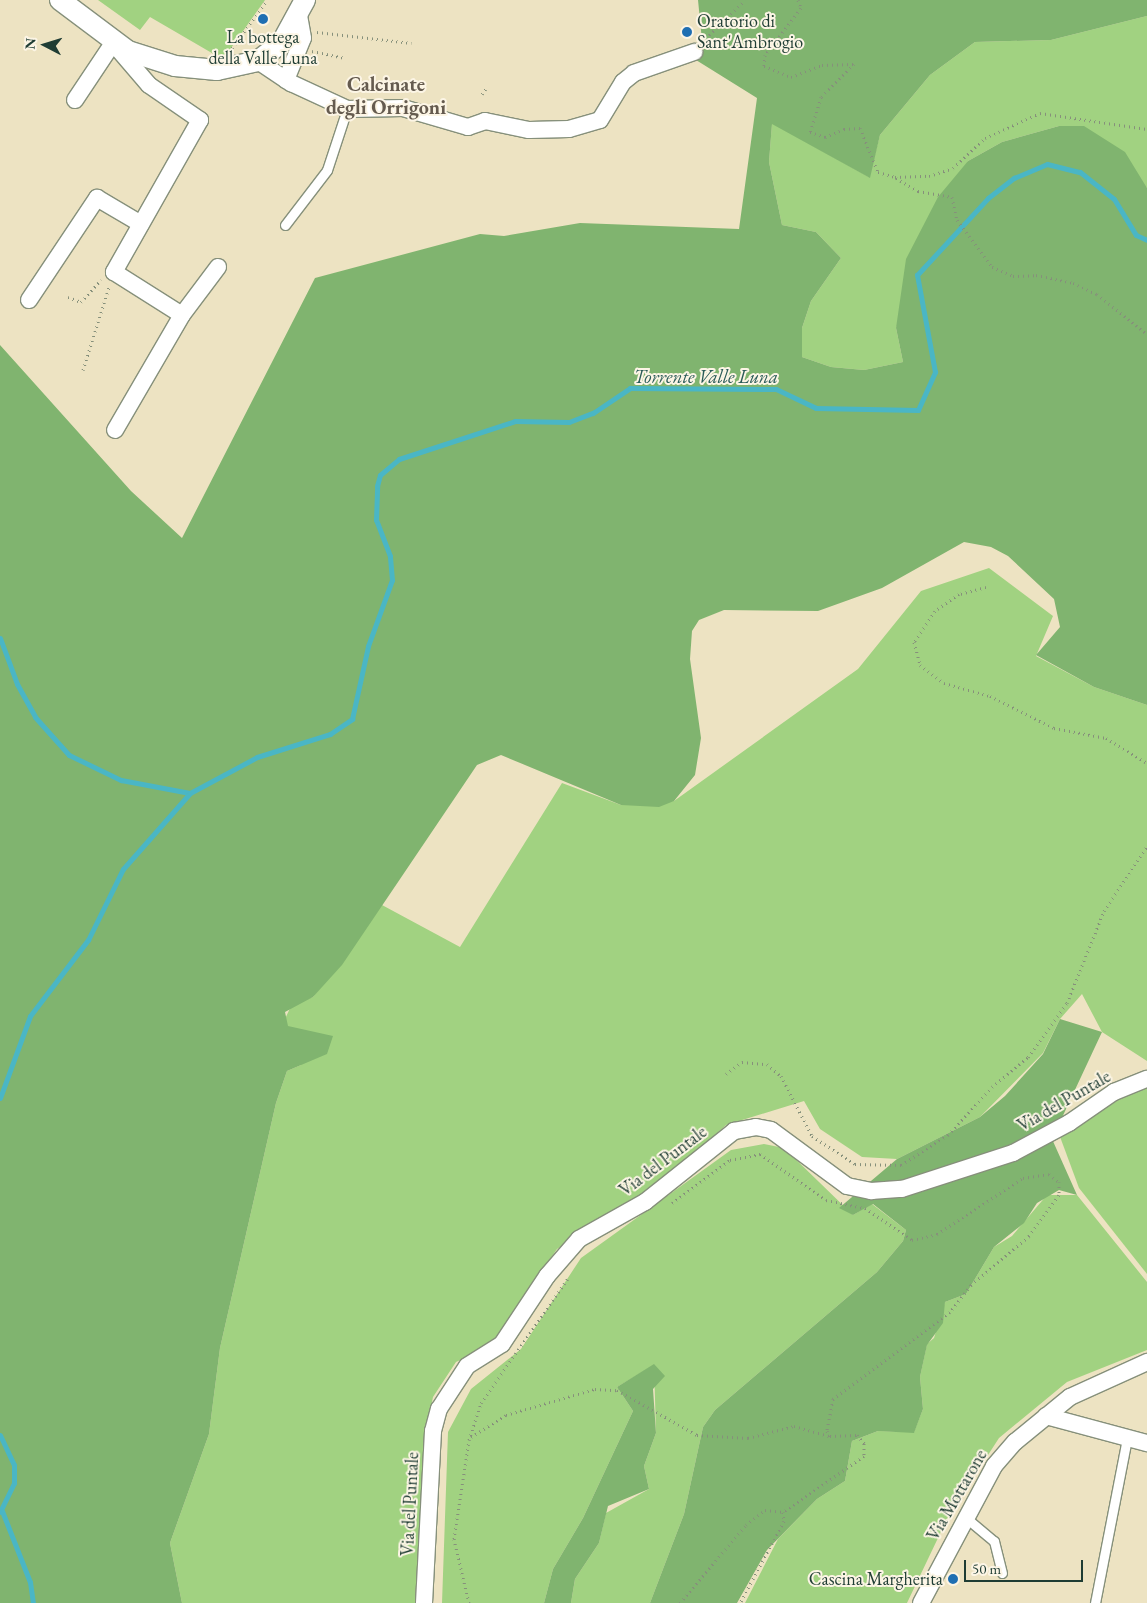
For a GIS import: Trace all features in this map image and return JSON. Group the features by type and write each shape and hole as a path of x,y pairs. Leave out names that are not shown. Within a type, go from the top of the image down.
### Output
{"street":[{"path":"60,0 113,43 149,85 200,120 114,272 182,315"},
{"path":"113,43 146,58 217,70 258,61 282,42 302,8"},
{"path":"286,80 312,40 302,8"},
{"path":"75,100 113,43"},
{"path":"258,61 286,80 347,109 403,108 468,128 485,121 529,130 569,128 600,120 623,82 634,73 694,52"},
{"path":"146,58 149,85"},
{"path":"29,300 97,198 141,224"},
{"path":"115,430 182,315 218,267"},
{"name":"Via del Puntale","path":"424,1603 433,1431 439,1409 466,1366 502,1344 547,1276 579,1239 645,1202 734,1132 756,1127 771,1130 847,1186 871,1191 902,1189 1013,1153 1069,1123 1114,1092 1147,1079"},
{"name":"Via Mottarone","path":"921,1603 965,1517 994,1466 1046,1416 1070,1397 1147,1362"},
{"path":"1046,1416 1147,1444"}],"lane":[{"path":"285,225 327,170 347,109"},
{"path":"1094,1603 1127,1439"},
{"path":"965,1517 994,1541 1002,1573"}],"path":[{"path":"230,52 267,0"},
{"path":"694,52 745,0"},
{"path":"798,0 801,8 765,55 764,66 791,77 822,66 854,64 821,97 810,132 825,137 860,128 878,172 895,177 918,191 952,196 958,220 992,267 1013,276 1036,275 1073,283 1097,294 1147,334"},
{"path":"312,40 411,43"},
{"path":"312,40 345,58"},
{"path":"482,94 487,87"},
{"path":"895,177 929,176 953,168 985,138 1040,113 1147,129"},
{"path":"68,297 81,302 99,280 114,272"},
{"path":"83,370 114,272"},
{"path":"986,587 959,594 935,611 914,642 920,665 944,683 990,696 1054,728 1106,738 1147,763"},
{"path":"726,1074 742,1062 767,1064 781,1076 812,1136 855,1164 902,1165 948,1135 992,1087 1028,1057 1067,1003 1104,911 1147,846"},
{"path":"669,1204 730,1160 760,1154 826,1200 865,1208 912,1240 937,1234 1023,1178 1049,1174 1059,1182 1059,1195 1029,1236 971,1285 950,1312 833,1399 830,1436"},
{"path":"469,1603 454,1539 469,1440 481,1403 572,1272"},
{"path":"469,1440 485,1424 506,1415 595,1388 617,1390 697,1435 748,1438 794,1426 830,1436 857,1435 864,1443 864,1456 783,1512 765,1510 746,1525 680,1603"},
{"path":"740,1603 784,1521 783,1512"}],"green space":[{"path":"98,0 265,0 226,55 217,56 150,17 140,30"},
{"path":"698,0 1147,0 1147,16 1051,40 975,42 930,75 880,135 870,178 772,124 769,162 782,225 816,232 841,258 811,301 802,328 802,357 831,367 864,370 903,362 896,328 906,259 938,197 968,161 1002,142 1059,126 1084,126 1125,152 1147,188 1147,705 1094,687 1036,655 1060,627 1054,599 1008,556 991,547 964,542 882,588 818,611 724,610 699,620 692,631 690,659 701,738 695,775 674,801 659,807 621,805 501,755 477,765 342,965 313,997 285,1012 288,1026 333,1036 327,1054 287,1071 276,1103 220,1348 209,1434 170,1543 182,1603 0,1603 0,345 131,491 182,538 315,278 480,234 504,236 580,223 739,229 757,98 696,60 703,51"},
{"path":"1147,16 1147,188 1059,126 1002,142 968,161 896,328 903,362 864,370 831,367 802,357 802,328 811,301 841,258 816,232 782,225 769,162 772,123 869,177 880,135 930,75 975,42 1051,40"},
{"path":"989,568 1053,616 1036,656 1094,687 1147,705 1147,1061 1102,1032 1082,994 1060,1019 1043,1053 980,1117 897,1159 862,1157 820,1129 804,1101 726,1125 661,1184 557,1249 492,1345 456,1362 433,1397 425,1435 415,1603 182,1603 170,1543 209,1434 220,1348 276,1103 287,1071 301,1065 284,1021 292,1004 313,997 382,905 460,947 562,783 621,805 674,801 858,669 921,591"},
{"path":"1060,1019 1102,1032 1052,1139 1077,1195 1059,1190 1037,1203 1024,1223 994,1247 966,1294 945,1302 943,1323 927,1345 920,1377 923,1409 914,1433 878,1431 852,1441 845,1481 817,1499 767,1550 737,1603 650,1603 684,1514 703,1427 715,1410 877,1272 903,1241 906,1230 873,1204 853,1215 839,1208 897,1159 980,1117 1005,1096 1043,1054"},
{"path":"1147,1085 1147,1274 1079,1188 1059,1134 1125,1093"},
{"path":"764,1144 784,1148 853,1215 872,1204 906,1230 903,1241 877,1272 715,1410 703,1427 684,1514 650,1603 571,1603 575,1579 599,1543 606,1513 649,1489 644,1466 656,1433 654,1365 617,1387 633,1411 583,1518 553,1569 544,1603 442,1603 448,1432 471,1389 521,1349 581,1258 731,1150"},
{"path":"1047,1195 1077,1195 1147,1282 1147,1350 1067,1382 999,1438 948,1517 907,1603 745,1603 778,1539 817,1499 845,1481 852,1441 878,1431 914,1432 923,1409 920,1377 927,1344 934,1338 945,1302 966,1294 994,1247 1012,1236"},
{"path":"654,1364 665,1376 653,1389 656,1433 644,1466 649,1489 608,1506 599,1543 575,1579 571,1603 544,1603 553,1569 583,1518 633,1411 617,1387"}],"waterway":[{"name":"Torrente Valle Luna","path":"0,1098 30,1016 88,940 123,869 190,793 257,757 330,734 352,719 368,646 392,580 390,556 376,520 377,486 380,475 399,459 515,421 569,422 593,413 630,388 776,389 816,408 918,410 935,372 917,275 988,198 1014,178 1047,164 1080,172 1114,199 1136,235 1147,240"},
{"path":"0,638 17,684 35,717 69,755 121,780 190,793"},
{"path":"0,1435 14,1465 14,1483 0,1512"},
{"path":"2,1511 30,1582 33,1603"}],"place":[{"name":"La bottega della Valle Luna","path":"263,19"},
{"name":"Oratorio di Sant'Ambrogio","path":"687,32"},
{"name":"Cascina Margherita","path":"953,1579"}],"district":[{"name":"Calcinate degli Orrigoni","path":"386,96"}]}
